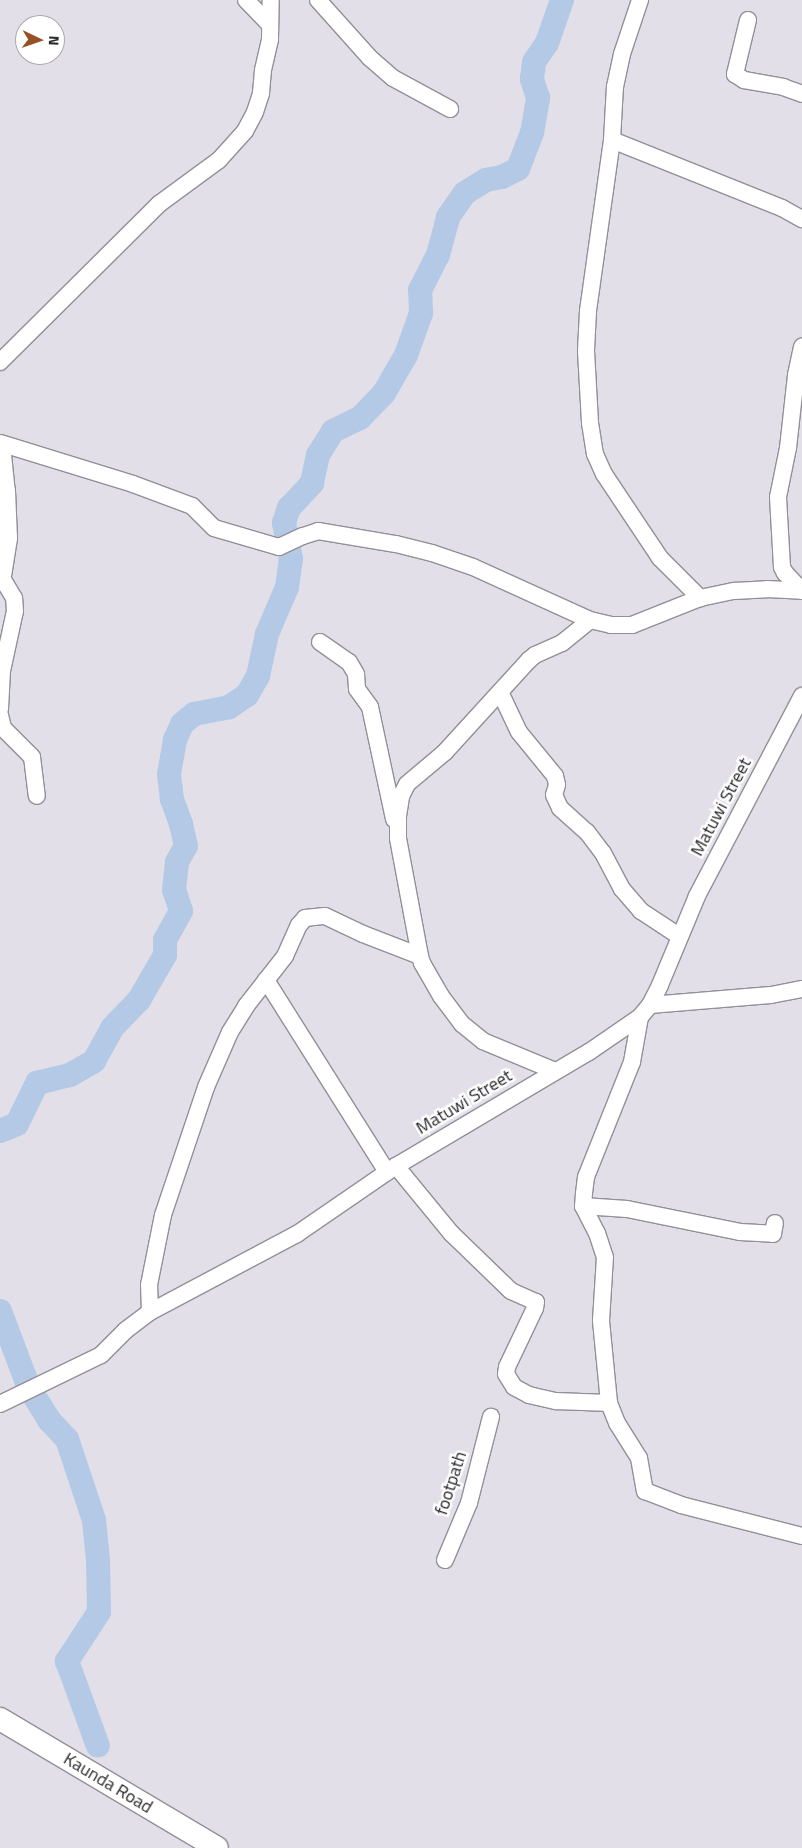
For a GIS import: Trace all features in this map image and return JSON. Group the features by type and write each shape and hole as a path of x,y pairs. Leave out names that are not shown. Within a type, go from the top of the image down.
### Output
{"main road":[{"path":"0,455 6,538 0,577"},
{"name":"Kaunda Road","path":"0,1719 217,1848"}],"street":[{"path":"246,0 269,24"},
{"path":"0,362 159,204 203,174 234,145 255,112 261,93 263,70 270,39 271,0"},
{"path":"318,0 370,58 393,78 450,108"},
{"path":"640,0 622,54 614,86 612,140 588,311 586,385 595,454 604,474 660,558 700,598"},
{"path":"748,20 735,74 744,80 783,87 802,94"},
{"path":"612,140 782,208 802,219"},
{"path":"802,347 796,375 788,448 778,497 782,567 785,573 802,591"},
{"path":"0,443 133,484 192,506 214,528 279,547 318,531 432,553 454,559 590,620 611,625 632,624 700,598 753,590 802,591"},
{"path":"0,577 14,598 15,611 2,672 0,710"},
{"path":"398,838 398,816 401,796 407,784 445,752 535,655 562,643 590,620"},
{"path":"320,642 349,662 356,674 356,689 370,707 422,964 441,996 471,1032 483,1041 555,1071"},
{"path":"500,692 519,732 555,776 557,785 554,795 560,808 587,832 603,852 622,889 641,911 679,936"},
{"name":"Matuwi Street","path":"7,1401 101,1355 126,1330 150,1312 297,1234 391,1169 589,1052 645,1011 696,896 802,696"},
{"path":"0,715 4,728 32,757 37,796"},
{"path":"150,1312 149,1285 163,1215 206,1087 230,1032 285,956 299,925 305,918 314,915 325,916 363,934 420,956"},
{"path":"266,980 391,1169 451,1233 511,1291 536,1302 535,1308 507,1367 506,1374 514,1387 529,1395 556,1401 609,1403"},
{"path":"802,989 771,995 645,1011 632,1062 586,1177 583,1206 597,1233 605,1257 601,1321 609,1403 617,1423 639,1458 645,1491 681,1505 802,1536"},
{"path":"583,1206 627,1209 740,1232 773,1234 775,1223"},
{"path":"0,1416 7,1401"},
{"name":"footpath","path":"445,1560 469,1503 491,1417"}],"waterway":[{"path":"0,1131 17,1124 37,1083 70,1075 94,1061 112,1028 139,1000 165,955 165,940 181,911 174,890 177,862 186,846 172,799 169,774 175,740 182,724 194,714 229,707 247,695 258,676 267,634 287,587 291,559 284,523 289,508 312,483 318,455 333,431 360,418 384,393 406,355 421,313 420,290 438,255 448,217 465,193 486,180 502,177 518,169 532,133 538,98 532,79 534,62 547,43 562,0"},
{"path":"0,1311 27,1383"},
{"path":"33,1394 49,1420 67,1439 94,1520 98,1560 99,1612 67,1661 98,1746"}]}
